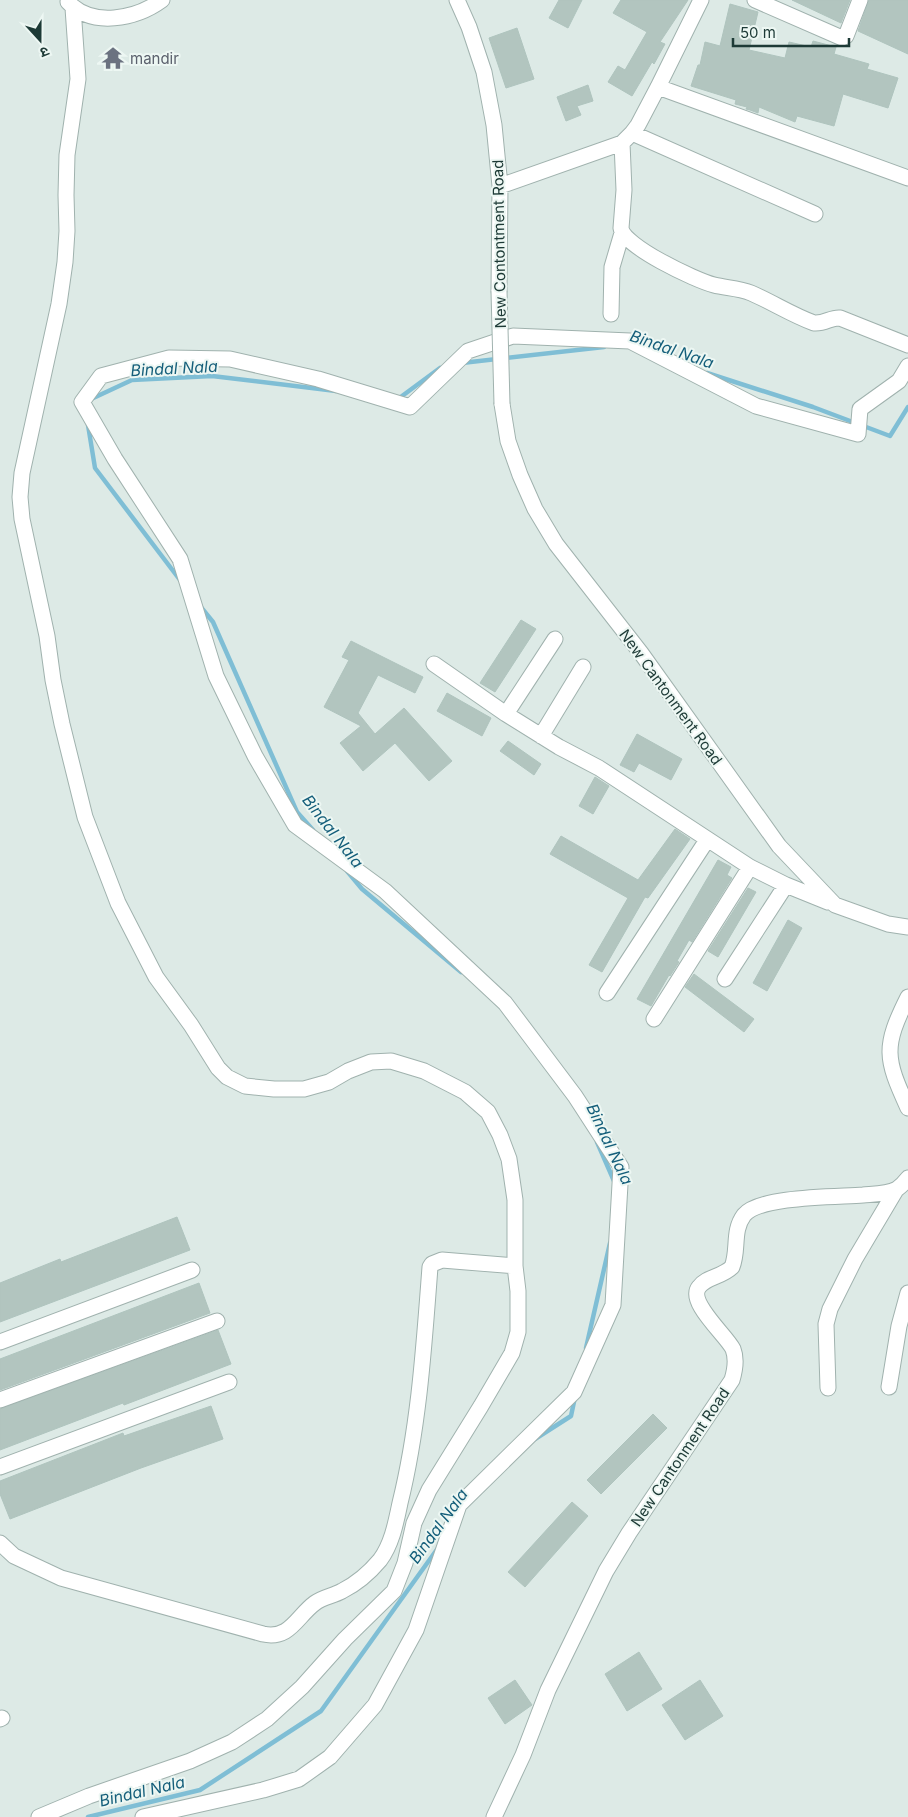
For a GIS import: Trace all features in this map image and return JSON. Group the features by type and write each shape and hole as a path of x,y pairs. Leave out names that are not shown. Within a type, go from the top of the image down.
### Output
{"street":[{"path":"70,4 97,17 122,18 152,7 162,0"},
{"name":"New Contontment Road","path":"457,0 469,27 484,72 494,125 500,186 499,291 502,404"},
{"path":"611,314 612,267 622,233 627,138 658,87 701,0"},
{"path":"756,0 842,38 846,36 860,0"},
{"path":"40,1817 89,1796 190,1761 232,1742 267,1719 302,1687 345,1639 394,1590 405,1563 414,1523 429,1490 512,1353 518,1332 515,1200 509,1159 500,1135 488,1112 465,1092 424,1071 391,1061 371,1062 348,1071 329,1082 304,1089 274,1089 245,1086 227,1076 208,1055 191,1026 156,976 118,903 84,817 53,680 47,636 25,534 20,497 25,458 59,304 65,262 68,231 66,155 76,104 78,79 70,4"},
{"path":"658,87 908,178"},
{"path":"500,186 627,138 815,214"},
{"path":"622,233 631,243 699,280 750,293 814,323 824,323 834,318 840,318 908,345"},
{"path":"143,1817 263,1790 299,1779 330,1757 375,1706 416,1630 459,1505 574,1392 613,1305 621,1167 576,1096 505,1003 385,891 294,825 255,756 216,676 180,559 115,459 82,402 101,376 169,358 230,359 318,379 410,407 468,352 513,336 630,341 756,406 858,434 860,409 899,381 908,366"},
{"name":"New Cantonment Road","path":"502,404 508,441 520,476 536,510 556,544 640,653 779,846 835,905 888,924 908,927"},
{"path":"506,714 555,639"},
{"path":"434,664 506,714 558,747 600,768 750,867 786,885 835,905"},
{"path":"541,736 583,667"},
{"path":"607,993 707,840"},
{"path":"654,1019 750,867"},
{"path":"725,980 786,885"},
{"path":"908,997 894,1024 889,1049 892,1073 908,1108"},
{"path":"828,1388 826,1324 830,1309 855,1259 896,1190 908,1178"},
{"name":"New Cantonment Road","path":"494,1817 523,1756 552,1682 606,1571 629,1533 732,1380 736,1366 733,1350 726,1337 698,1303 696,1295 697,1289 705,1282 720,1276 732,1267 738,1224 751,1209 770,1202 872,1194 896,1190"},
{"path":"0,1543 14,1556 31,1566 70,1581 263,1634 277,1635 297,1623 312,1605 321,1599 357,1582 381,1559 388,1546 408,1471 416,1424 424,1352 430,1267 432,1264 442,1260 515,1266"},
{"path":"0,1342 192,1270"},
{"path":"889,1387 899,1326 908,1294"},
{"path":"0,1400 217,1320"},
{"path":"0,1467 229,1382"}],"building":[{"path":"559,0 582,0 568,28 549,18"},
{"path":"621,0 688,0 660,42 665,44 632,96 608,82 618,66 625,70 647,32 613,13"},
{"path":"792,0 850,0 841,23"},
{"path":"869,0 908,0 908,54 858,31"},
{"path":"730,4 758,12 749,50 785,58 789,42 811,47 813,41 836,47 834,54 869,64 867,69 898,78 888,108 843,94 834,126 797,116 795,122 759,107 758,113 746,109 747,107 735,104 736,100 691,86 698,65 700,65 705,42 720,46"},
{"path":"517,28 534,79 506,88 489,38"},
{"path":"588,85 593,101 577,106 581,115 566,121 557,97"},
{"path":"521,620 536,629 495,692 480,683"},
{"path":"351,641 423,677 415,693 378,675 358,713 375,734 404,708 452,761 429,781 395,743 363,771 340,743 361,726 324,707 349,660 342,657"},
{"path":"447,693 491,718 482,736 437,711"},
{"path":"637,734 682,759 671,780 639,763 634,772 620,765"},
{"path":"508,741 541,764 534,775 500,751"},
{"path":"595,777 609,786 593,814 579,806"},
{"path":"675,829 690,839 648,898 645,897 602,972 589,965 628,898 550,854 561,836 638,880"},
{"path":"718,860 731,867 727,875 732,878 692,942 689,940 677,961 679,962 651,1006 637,999"},
{"path":"748,888 756,892 718,957 708,951"},
{"path":"788,920 802,928 767,991 753,983"},
{"path":"694,974 754,1019 744,1032 685,987"},
{"path":"177,1217 190,1250 0,1322 0,1283 60,1259 61,1262"},
{"path":"199,1283 210,1313 0,1390 0,1359"},
{"path":"218,1330 231,1364 0,1450 0,1409"},
{"path":"211,1406 223,1439 141,1468 10,1519 0,1494 0,1481 123,1433 124,1436"},
{"path":"653,1414 667,1428 601,1494 587,1480"},
{"path":"572,1502 588,1516 525,1587 508,1572"},
{"path":"639,1652 662,1689 627,1711 605,1674"},
{"path":"515,1680 532,1705 505,1724 488,1698"},
{"path":"700,1680 723,1716 685,1740 662,1705"}],"waterway":[{"name":"Bindal Nala","path":"462,363 604,347"},
{"name":"Bindal Nala","path":"398,399 440,368"},
{"name":"Bindal Nala","path":"707,373 813,407 890,436 908,407"},
{"name":"Bindal Nala","path":"89,400 132,380 212,376 336,391"},
{"name":"Bindal Nala","path":"88,425 95,468 180,580"},
{"name":"Bindal Nala","path":"200,606 213,622 297,812 313,830"},
{"name":"Bindal Nala","path":"347,871 362,889 461,972"},
{"name":"Bindal Nala","path":"597,1142 614,1181"},
{"name":"Bindal Nala","path":"586,1348 610,1243"},
{"name":"Bindal Nala","path":"535,1439 571,1416 575,1397"},
{"name":"Bindal Nala","path":"88,1817 200,1790 321,1711 438,1548"}],"place":[{"name":"mandir","path":"113,58"}]}
